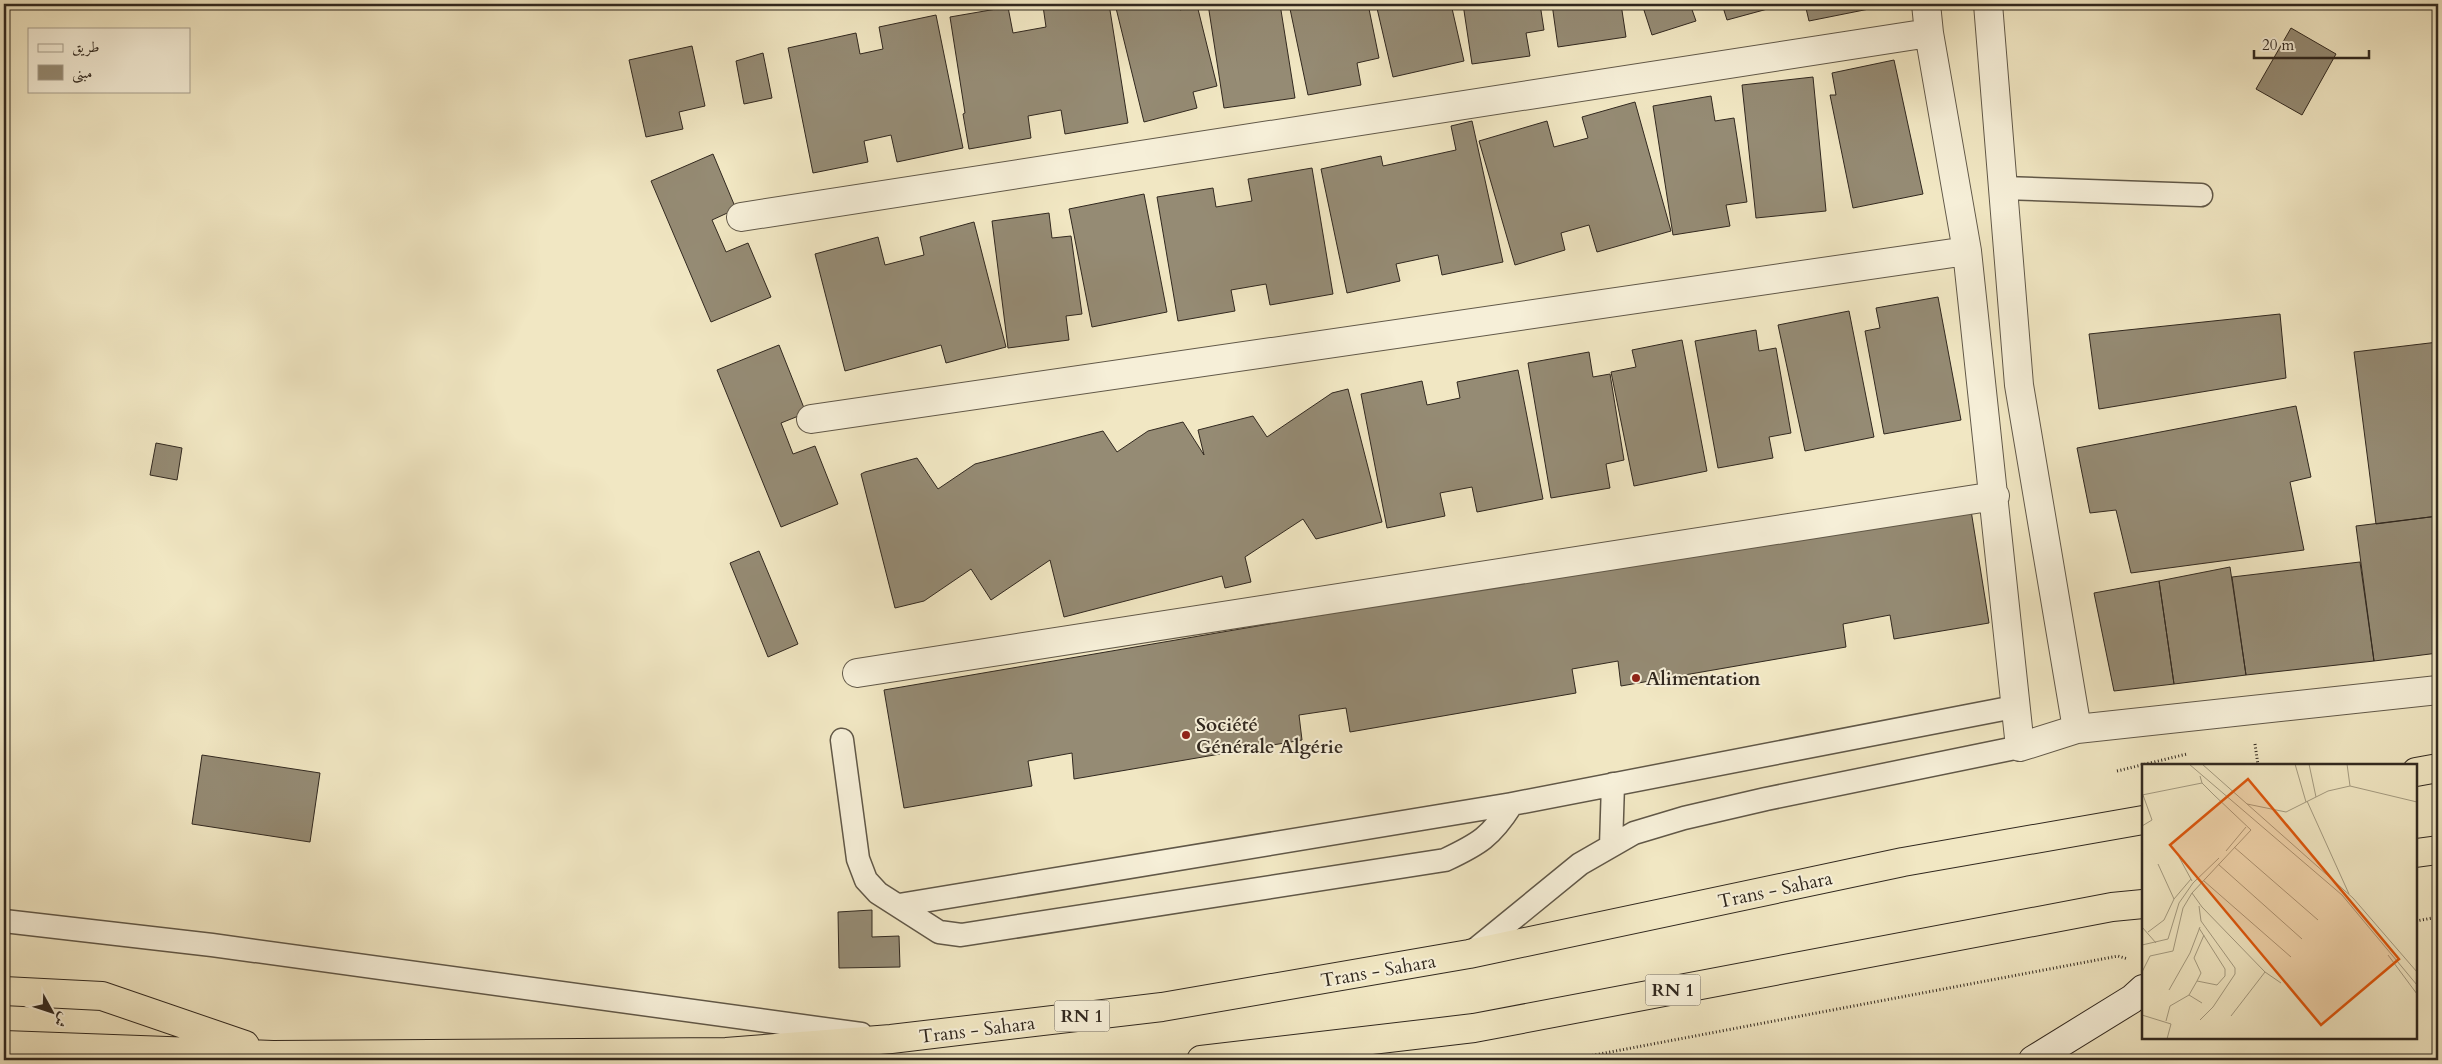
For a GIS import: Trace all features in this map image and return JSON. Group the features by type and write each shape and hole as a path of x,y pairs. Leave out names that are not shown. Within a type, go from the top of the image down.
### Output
{"highway":[{"path":"2417,772 2438,768"},
{"name":"Trans - Sahara","path":"4,1045 273,1055 726,1052 891,1039 1162,1007 1469,954 1903,862 2142,820"},
{"path":"2417,853 2438,850"},
{"name":"RN 1","path":"1201,1060 1474,1028 2093,911 2142,904"},
{"path":"4,990 102,996 273,1055"}],"street":[{"path":"1926,4 1929,33 1967,251 1995,496 2014,707 2020,747 2077,729 2438,690"},
{"path":"1988,4 2019,385 2077,729"},
{"path":"741,218 1929,33"},
{"path":"810,419 1967,251"},
{"path":"858,673 1995,496"},
{"path":"2032,1060 2132,999 2142,990"}],"lane":[{"path":"2003,188 2201,196"},
{"path":"899,905 1512,804 2014,707"},
{"path":"842,740 858,859 866,880 878,892 939,932 961,935 1445,860 1478,844 1498,827 1512,804"},
{"path":"1469,954 1580,864 1634,833 1684,818 1766,799 2020,747"},
{"path":"1611,846 1613,784"},
{"path":"4,921 212,945 891,1039"}],"path":[{"path":"2254,737 2258,764"},
{"path":"2417,921 2438,917"},
{"path":"1568,1060 2118,956 2135,962"}],"building":[{"path":"1056,4 1109,4 1128,123 1065,134 1061,110 1028,116 1031,138 969,149 950,17 1008,7 1013,33 1046,27 1043,6"},
{"path":"1115,4 1178,4 1180,10 1197,5 1217,86 1193,92 1197,108 1144,122"},
{"path":"1208,4 1280,4 1295,98 1224,108"},
{"path":"1289,4 1368,4 1379,58 1357,63 1361,85 1308,95"},
{"path":"1376,4 1451,4 1464,61 1393,77"},
{"path":"1463,4 1540,4 1544,30 1526,33 1530,56 1472,64"},
{"path":"1552,4 1621,4 1626,37 1558,47"},
{"path":"1642,4 1690,4 1696,21 1652,35"},
{"path":"1722,4 1786,4 1727,20"},
{"path":"1805,4 1883,4 1884,6 1809,21"},
{"path":"936,15 963,148 897,162 891,135 864,141 868,162 813,173 788,48 856,33 860,54 883,49 879,27"},
{"path":"2291,28 2336,54 2302,115 2256,89"},
{"path":"692,46 705,106 679,112 683,129 646,137 629,60"},
{"path":"763,53 772,98 744,104 736,61"},
{"path":"1894,60 1923,194 1853,208 1830,95 1836,95 1832,73"},
{"path":"1813,77 1826,211 1756,218 1742,85"},
{"path":"1711,96 1715,121 1734,118 1747,202 1726,205 1730,226 1673,235 1653,106"},
{"path":"1635,102 1671,231 1597,252 1589,225 1561,233 1565,250 1515,265 1479,141 1547,121 1554,147 1588,138 1582,117"},
{"path":"1472,121 1503,262 1442,275 1438,255 1396,264 1400,281 1347,293 1321,169 1381,156 1383,166 1456,150 1451,126"},
{"path":"713,154 736,209 712,220 726,252 748,243 771,297 711,322 651,181"},
{"path":"1312,168 1333,294 1270,305 1266,284 1231,290 1235,311 1178,321 1157,197 1213,188 1216,207 1252,201 1248,179"},
{"path":"1144,194 1167,312 1092,327 1069,209"},
{"path":"1049,213 1052,238 1071,236 1082,314 1066,316 1069,340 1008,348 992,221"},
{"path":"974,222 1006,347 946,363 941,345 845,371 815,254 878,237 885,265 924,255 920,237"},
{"path":"1938,297 1961,420 1884,434 1865,331 1880,328 1876,308"},
{"path":"1849,311 1874,437 1805,451 1778,325"},
{"path":"2280,314 2286,378 2099,409 2089,334"},
{"path":"1756,330 1759,351 1776,348 1791,433 1769,437 1773,458 1718,468 1695,341"},
{"path":"1682,340 1707,471 1634,486 1611,372 1636,367 1632,350"},
{"path":"2438,342 2438,516 2376,524 2354,352"},
{"path":"779,345 806,413 781,423 793,454 815,446 838,504 781,527 717,370"},
{"path":"1589,352 1593,377 1610,374 1624,460 1606,464 1610,488 1551,498 1528,363"},
{"path":"1518,370 1543,499 1477,512 1472,487 1440,493 1445,516 1387,528 1361,394 1422,381 1427,405 1460,398 1457,382"},
{"path":"1348,389 1382,522 1316,539 1303,519 1245,557 1251,582 1225,588 1222,576 1064,617 1050,560 991,600 971,569 924,601 895,608 861,474 865,472 917,458 938,489 975,464 1103,431 1117,452 1148,431 1183,422 1204,455 1198,430 1253,416 1267,437 1332,393"},
{"path":"2296,406 2311,477 2290,482 2304,550 2131,573 2116,510 2090,513 2077,448"},
{"path":"156,443 182,448 177,480 150,475"},
{"path":"1970,504 1989,623 1894,639 1890,615 1843,624 1846,647 1621,686 1618,661 1572,669 1576,693 1350,732 1346,708 1299,715 1302,740 1074,779 1072,753 1028,761 1032,786 904,808 884,690"},
{"path":"2438,516 2438,653 2374,661 2356,526"},
{"path":"759,551 798,644 768,657 730,563"},
{"path":"2360,562 2374,661 2246,675 2232,577"},
{"path":"2230,567 2246,675 2174,684 2159,581"},
{"path":"2159,581 2174,684 2114,691 2094,593"},
{"path":"202,755 320,773 310,842 192,824"},
{"path":"872,910 872,937 899,936 900,967 839,968 838,912"}],"place":[{"name":"Alimentation","path":"1636,678"},
{"name":"Société Générale Algérie","path":"1186,735"}]}
